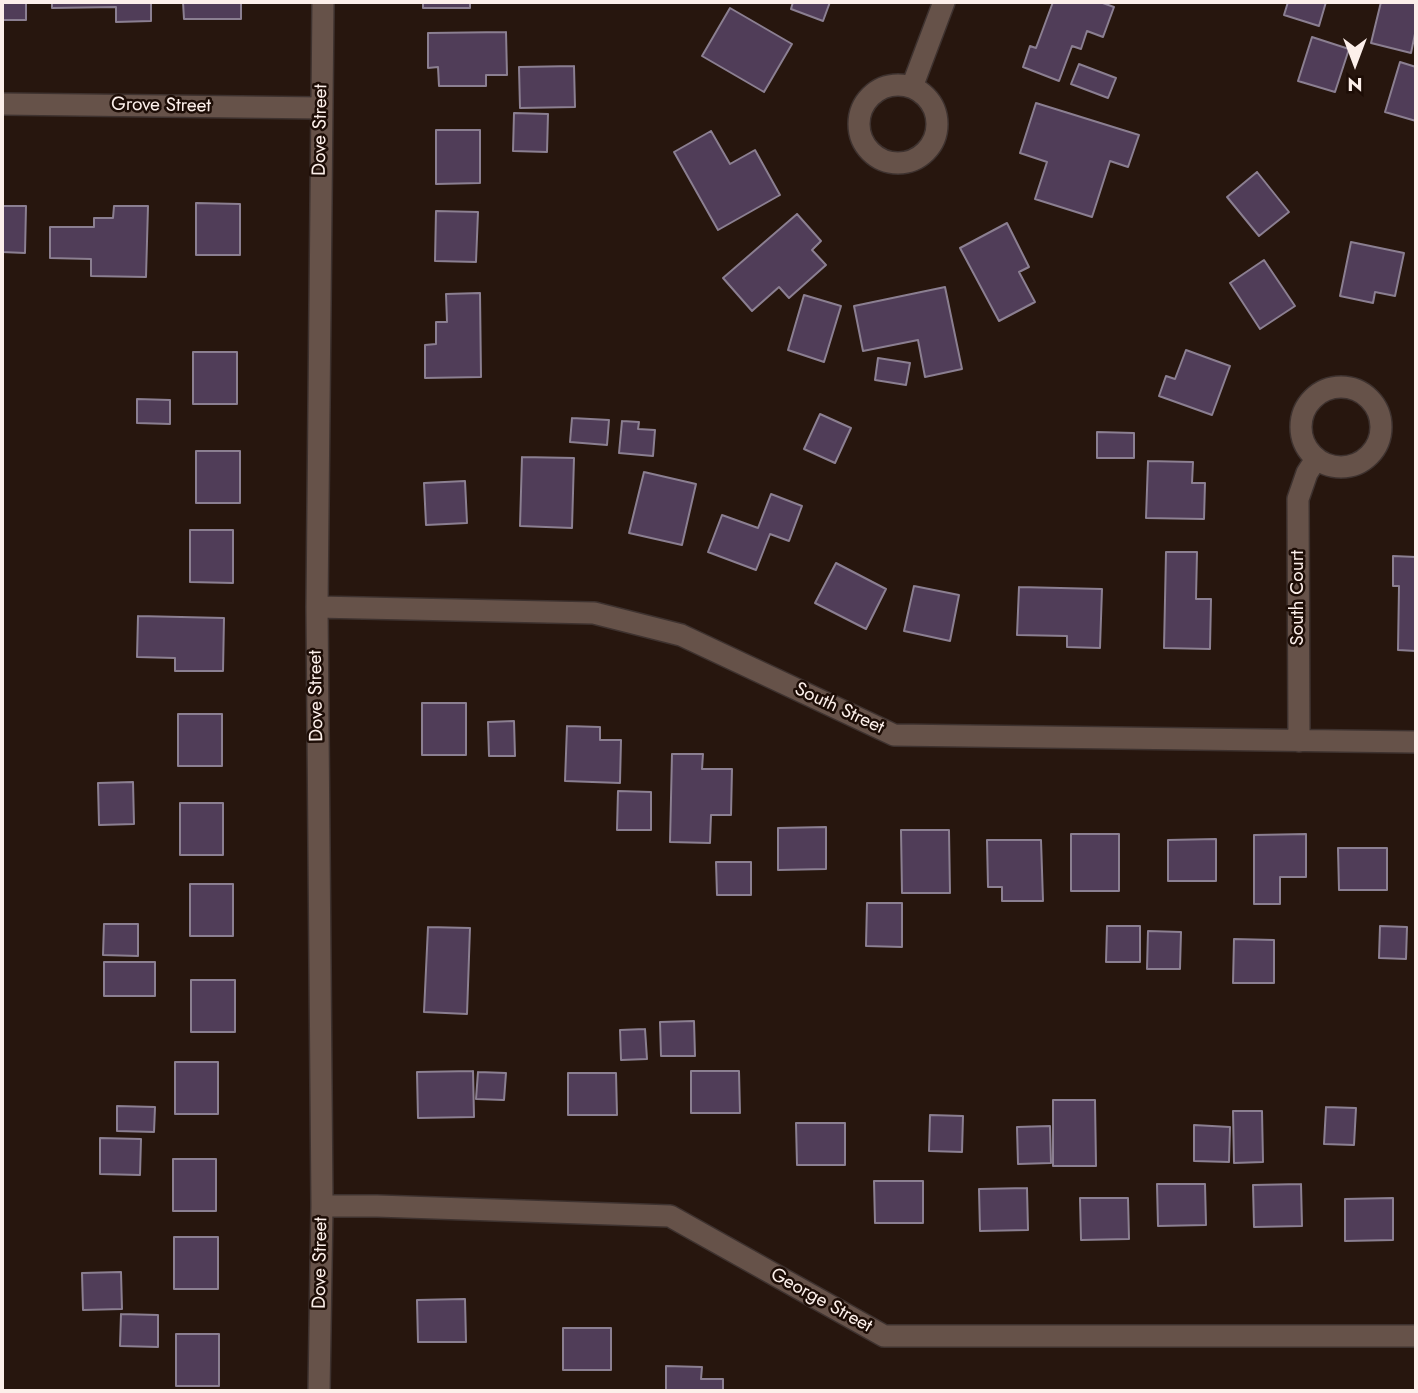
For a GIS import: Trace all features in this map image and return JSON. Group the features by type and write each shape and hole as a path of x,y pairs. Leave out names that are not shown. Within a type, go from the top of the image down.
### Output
{"street":[{"name":"Dove Street","path":"319,1391 322,1206 317,607 323,2"},
{"path":"912,87 944,2"},
{"name":"Grove Street","path":"2,104 321,108"},
{"name":"South Court","path":"1299,741 1298,499 1307,473 1316,459"},
{"name":"South Street","path":"317,607 594,613 681,635 894,735 1416,741"},
{"name":"George Street","path":"322,1206 670,1216 884,1336 1416,1336"}],"building":[{"path":"2,2 26,2 26,20 2,20"},
{"path":"52,2 151,2 151,21 116,22 116,7 52,8"},
{"path":"183,2 241,2 241,19 184,19"},
{"path":"423,2 470,2 470,8 423,8"},
{"path":"793,2 830,2 823,21 791,9"},
{"path":"1053,2 1100,2 1114,7 1103,37 1087,31 1081,49 1072,46 1059,81 1023,67 1030,46 1036,48"},
{"path":"1288,2 1326,2 1319,26 1284,15"},
{"path":"1381,2 1416,2 1416,29 1411,53 1371,43"},
{"path":"730,8 792,44 764,92 702,56"},
{"path":"506,32 507,75 486,75 486,86 439,86 438,67 428,68 428,33"},
{"path":"1312,37 1349,49 1335,92 1298,81"},
{"path":"1400,62 1416,67 1416,121 1385,112"},
{"path":"1079,64 1116,78 1108,98 1071,84"},
{"path":"574,66 575,107 520,108 519,67"},
{"path":"1036,103 1139,135 1128,167 1110,161 1092,217 1035,199 1047,162 1020,153"},
{"path":"514,113 548,114 547,152 513,151"},
{"path":"436,130 480,130 480,183 436,184"},
{"path":"711,131 730,164 755,150 780,195 718,230 674,152"},
{"path":"1257,172 1289,212 1259,236 1227,197"},
{"path":"196,203 240,204 240,255 196,255"},
{"path":"2,206 26,206 25,253 2,252"},
{"path":"114,206 148,206 146,277 91,276 91,259 50,258 50,227 94,227 94,218 113,218"},
{"path":"436,211 478,212 476,262 435,261"},
{"path":"797,214 821,241 812,250 826,265 789,298 779,287 752,311 723,278"},
{"path":"1007,223 1029,267 1019,272 1035,302 999,321 960,248"},
{"path":"1351,242 1404,253 1395,296 1375,292 1373,303 1340,296"},
{"path":"1264,260 1295,306 1260,329 1230,283"},
{"path":"945,287 962,369 925,377 918,340 863,351 854,306"},
{"path":"480,293 481,377 425,378 425,345 436,344 436,322 447,322 446,294"},
{"path":"804,295 841,306 824,362 788,350"},
{"path":"1186,350 1230,366 1212,415 1159,396 1166,376 1175,379"},
{"path":"193,352 237,352 237,404 193,404"},
{"path":"878,358 910,363 906,385 875,380"},
{"path":"137,399 170,400 170,424 137,423"},
{"path":"820,414 851,428 835,463 804,449"},
{"path":"572,418 609,420 607,445 570,442"},
{"path":"622,421 639,422 638,429 655,430 653,456 619,453"},
{"path":"1097,432 1134,433 1134,458 1097,458"},
{"path":"196,451 240,451 240,503 196,503"},
{"path":"522,457 574,458 572,528 520,526"},
{"path":"1148,461 1193,462 1192,483 1205,483 1204,519 1146,518"},
{"path":"644,472 696,484 682,545 629,533"},
{"path":"465,481 467,523 426,525 424,483"},
{"path":"771,494 802,506 789,541 770,534 756,570 708,552 722,515 758,528"},
{"path":"190,530 233,530 233,583 190,582"},
{"path":"1166,552 1197,552 1196,599 1211,599 1210,649 1164,648"},
{"path":"1393,556 1416,557 1416,651 1398,650 1399,586 1393,586"},
{"path":"836,563 886,589 866,629 815,603"},
{"path":"914,586 959,595 950,641 904,631"},
{"path":"1019,587 1102,589 1100,648 1067,647 1067,636 1017,635"},
{"path":"138,616 224,618 223,671 175,671 175,658 137,657"},
{"path":"422,703 466,703 466,755 422,755"},
{"path":"178,714 222,714 222,766 178,766"},
{"path":"514,721 515,756 489,756 488,722"},
{"path":"567,726 600,727 600,740 621,740 620,783 565,781"},
{"path":"672,754 703,754 702,769 732,769 731,815 711,815 710,843 670,842"},
{"path":"133,782 134,824 99,825 98,783"},
{"path":"618,791 651,792 651,830 617,830"},
{"path":"180,803 223,803 223,855 180,855"},
{"path":"826,827 826,869 778,870 778,828"},
{"path":"901,830 949,830 950,893 902,893"},
{"path":"1071,834 1119,834 1119,891 1071,891"},
{"path":"1306,834 1306,877 1280,877 1280,904 1254,904 1254,835"},
{"path":"1216,839 1216,881 1168,881 1168,840"},
{"path":"987,840 1041,840 1043,901 1002,901 1002,887 988,887"},
{"path":"1338,848 1387,848 1387,890 1339,890"},
{"path":"716,862 751,862 751,895 717,895"},
{"path":"190,884 233,884 233,936 190,936"},
{"path":"867,903 902,903 902,947 866,946"},
{"path":"104,924 138,924 138,956 103,955"},
{"path":"1107,926 1140,926 1140,962 1106,962"},
{"path":"1380,926 1407,927 1406,959 1379,958"},
{"path":"428,927 470,928 467,1014 424,1012"},
{"path":"1148,931 1181,932 1180,969 1147,969"},
{"path":"1234,939 1274,940 1274,983 1233,983"},
{"path":"104,962 155,962 155,996 104,996"},
{"path":"191,980 235,980 235,1032 191,1032"},
{"path":"694,1021 695,1056 661,1056 660,1022"},
{"path":"645,1029 647,1059 621,1060 620,1030"},
{"path":"175,1062 218,1062 218,1114 175,1114"},
{"path":"473,1071 474,1117 418,1118 417,1072"},
{"path":"691,1071 739,1071 740,1113 691,1113"},
{"path":"478,1072 506,1073 504,1100 476,1099"},
{"path":"568,1073 616,1073 617,1115 568,1115"},
{"path":"1053,1100 1095,1100 1096,1166 1053,1166"},
{"path":"117,1106 155,1107 154,1132 117,1131"},
{"path":"1326,1107 1356,1108 1354,1145 1324,1144"},
{"path":"1233,1111 1262,1111 1263,1162 1234,1163"},
{"path":"930,1115 963,1116 962,1152 929,1151"},
{"path":"796,1123 845,1123 845,1165 797,1165"},
{"path":"1194,1125 1230,1127 1229,1162 1194,1161"},
{"path":"1050,1126 1051,1163 1018,1164 1017,1127"},
{"path":"100,1138 141,1139 140,1175 100,1174"},
{"path":"173,1159 216,1159 216,1211 173,1211"},
{"path":"874,1181 923,1181 923,1223 875,1223"},
{"path":"1157,1184 1205,1184 1206,1225 1158,1226"},
{"path":"1301,1184 1302,1226 1254,1227 1253,1185"},
{"path":"1027,1188 1028,1230 980,1231 979,1189"},
{"path":"1080,1198 1128,1198 1129,1239 1081,1240"},
{"path":"1393,1198 1393,1240 1345,1241 1345,1199"},
{"path":"174,1237 218,1237 218,1289 174,1289"},
{"path":"121,1272 122,1309 83,1310 82,1273"},
{"path":"465,1299 466,1342 418,1342 417,1300"},
{"path":"121,1314 158,1315 158,1347 120,1346"},
{"path":"563,1328 611,1328 611,1370 563,1370"},
{"path":"176,1334 219,1334 219,1386 176,1386"},
{"path":"666,1366 702,1367 701,1379 723,1379 723,1391 666,1391"}]}
